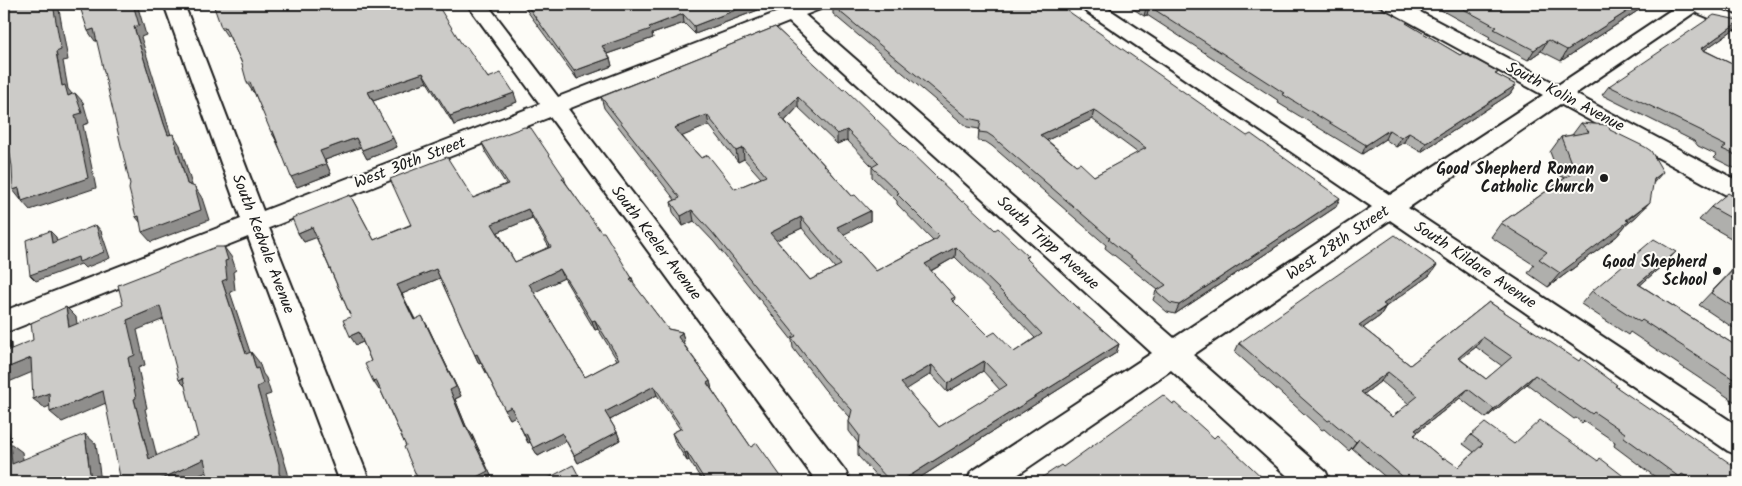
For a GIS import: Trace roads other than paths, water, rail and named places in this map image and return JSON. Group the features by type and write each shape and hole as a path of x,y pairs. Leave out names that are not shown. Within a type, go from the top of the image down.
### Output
{"street":[{"name":"South Kedvale Avenue","path":"174,4 255,224 355,482"},
{"name":"South Keeler Avenue","path":"477,4 835,482"},
{"name":"West 30th Street","path":"4,322 554,106 786,8 816,4"},
{"name":"South Kildare Avenue","path":"1088,4 1738,442"},
{"name":"South Kolin Avenue","path":"1391,4 1738,191"},
{"name":"West 28th Street","path":"982,482 1694,4"},
{"path":"1694,4 1738,24"},
{"name":"South Tripp Avenue","path":"786,8 1315,482"}],"place":[{"name":"Good Shepherd Roman Catholic Church","path":"1604,178"},
{"name":"Good Shepherd School","path":"1717,271"}]}
